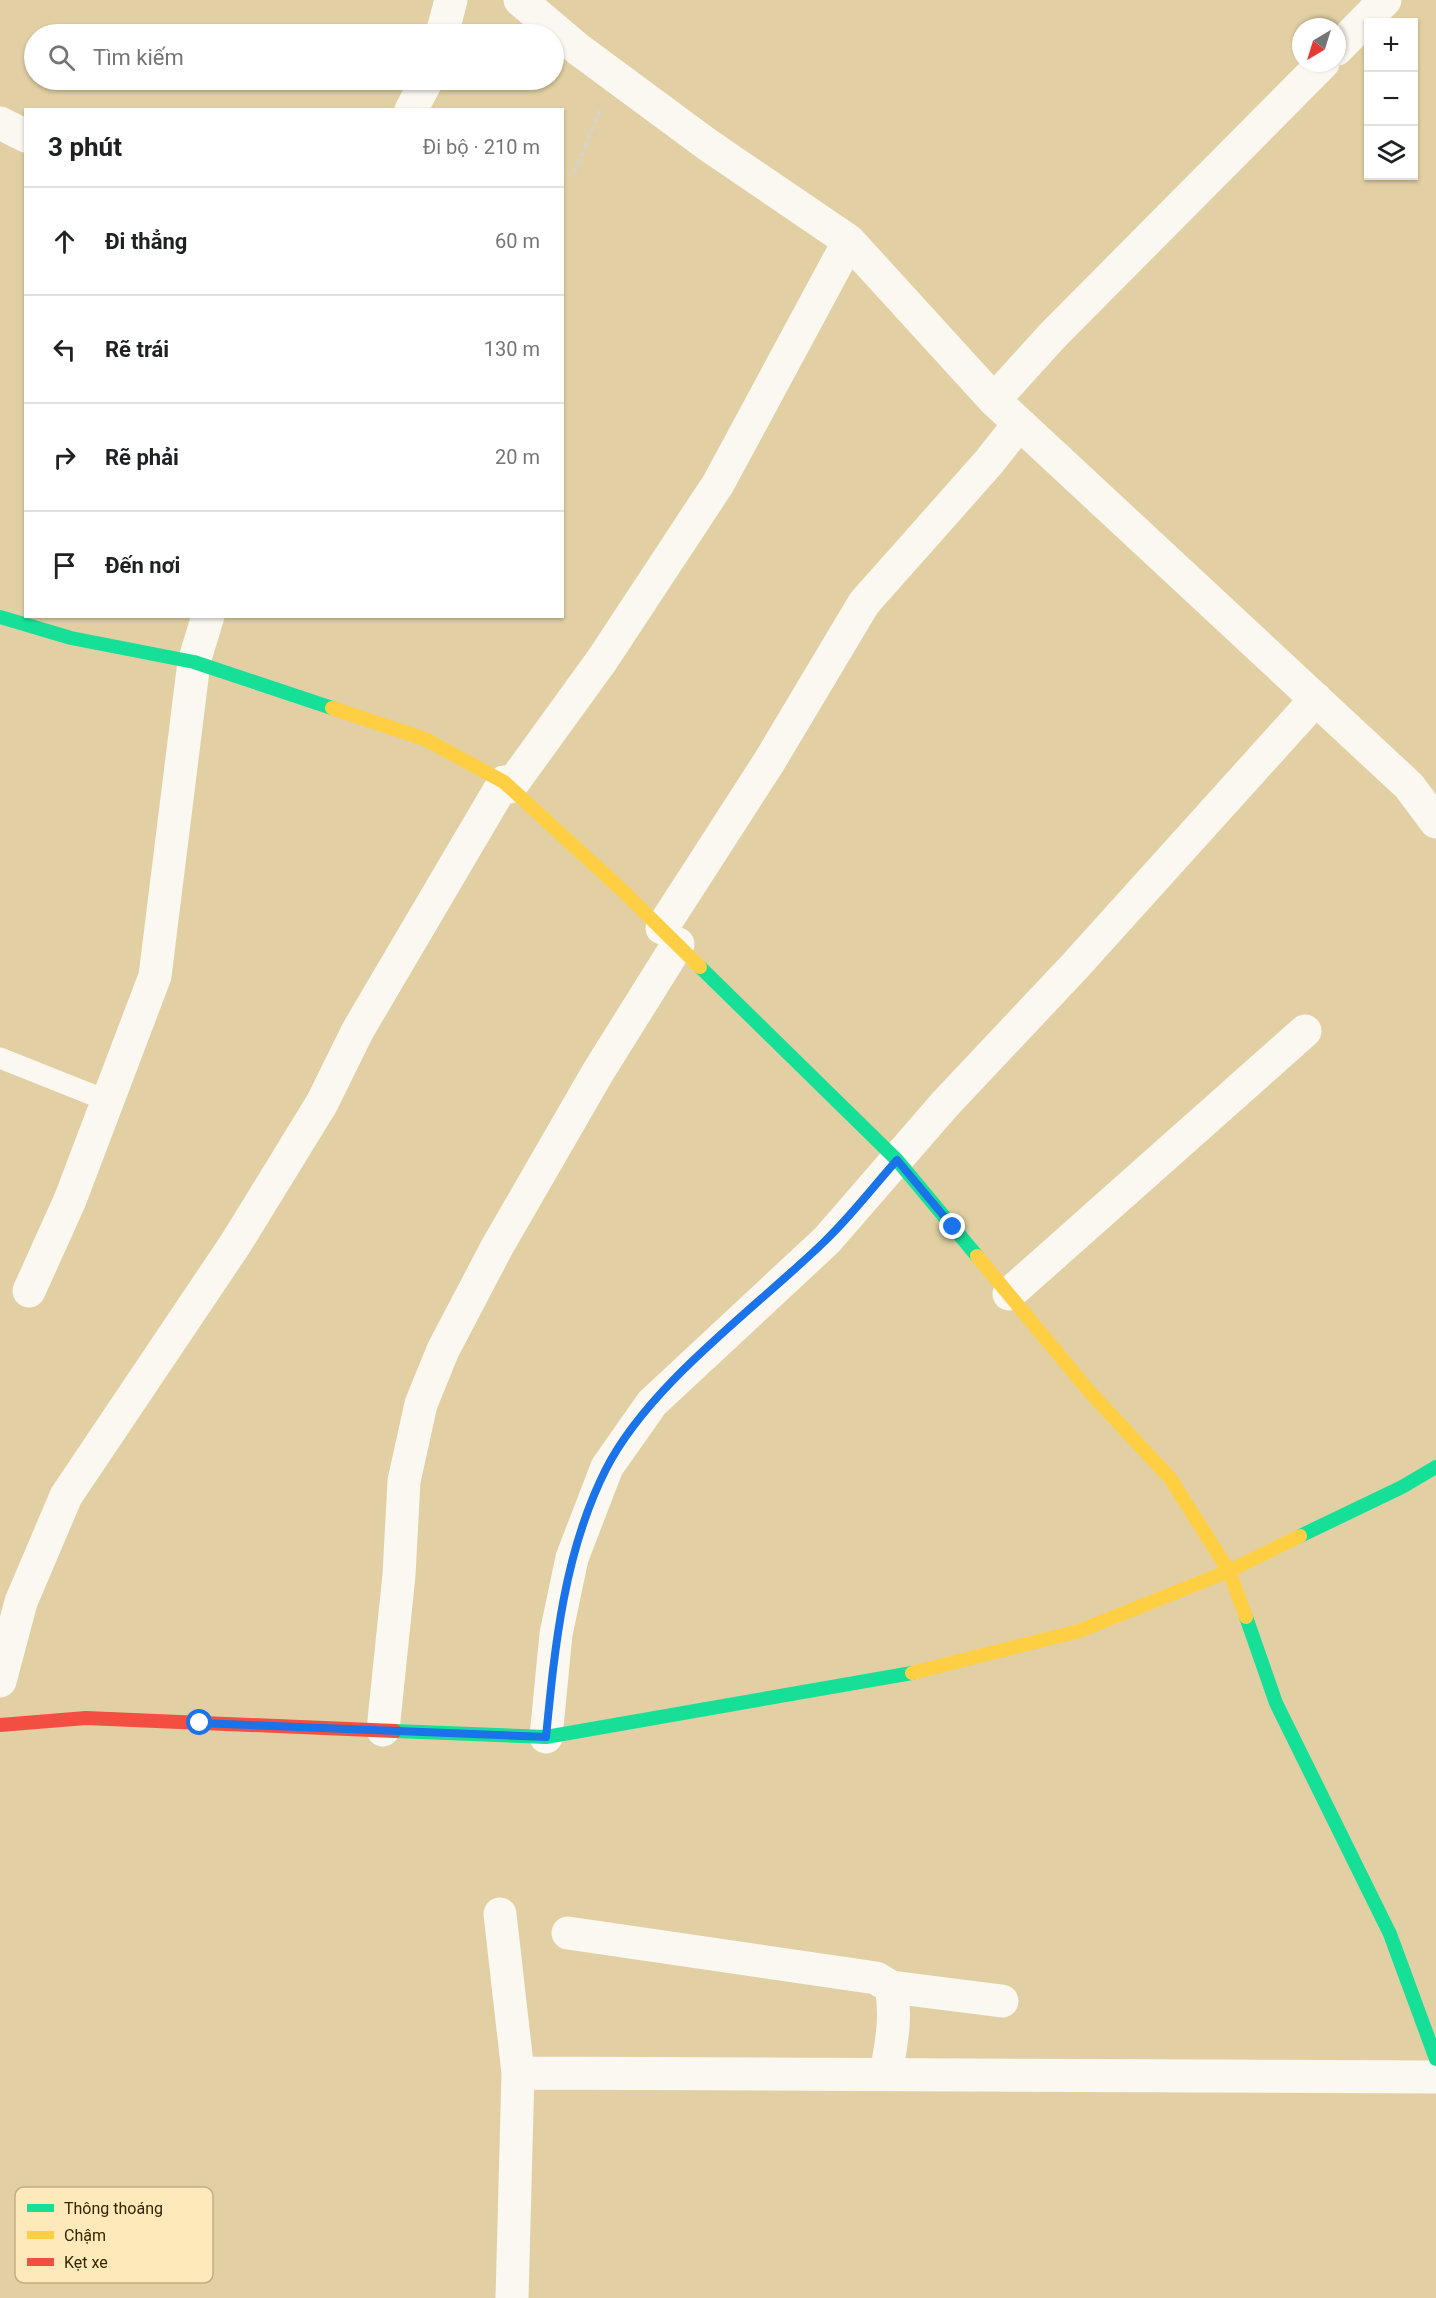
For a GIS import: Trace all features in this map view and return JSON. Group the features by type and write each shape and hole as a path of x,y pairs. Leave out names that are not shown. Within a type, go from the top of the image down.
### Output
{"street":[{"path":"445,24 451,0"},
{"path":"520,0 550,24"},
{"path":"1346,40 1385,0"},
{"path":"564,36 614,76 708,145 849,241 994,400 1409,786 1436,822"},
{"path":"994,400 1053,335 1314,72"},
{"path":"412,108 422,90"},
{"path":"0,123 24,135"},
{"path":"0,1681 21,1602 66,1496 236,1243 321,1103 358,1030 507,785 602,660 718,484 849,241"},
{"path":"383,1730 399,1575 404,1481 421,1404 443,1350 497,1247 598,1072 670,936 769,762 864,603 989,462 1019,424"},
{"path":"0,617 71,638 194,662 425,740 507,785 670,936 897,1160 1089,1391 1170,1478 1229,1571 1276,1703 1390,1934 1436,2059"},
{"path":"29,1291 70,1200 155,976 194,662 207,618"},
{"path":"546,1737 556,1634 572,1557 607,1467 652,1403 826,1240 1316,699"},
{"path":"1009,1294 1305,1031"},
{"path":"0,1725 86,1718 546,1737 916,1672 1079,1630 1229,1571 1402,1487 1436,1467"},
{"path":"500,1914 518,2073 512,2298"},
{"path":"568,1933 876,1978 891,1987 1002,2001"},
{"path":"886,2074 894,2020 891,1987"},
{"path":"518,2073 1436,2077"}],"lane":[{"path":"0,1058 108,1101"}],"path":[{"path":"574,173 614,76"}],"traffic: fast":[{"path":"0,617 71,638 194,662 332,708"},
{"path":"700,967 897,1160 977,1256"},
{"path":"1300,1536 1402,1487 1436,1467"},
{"path":"1246,1617 1276,1703 1390,1934 1436,2059"},
{"path":"395,1731 546,1737 912,1673"}],"traffic: slow":[{"path":"332,708 425,739 504,782 622,890 700,967"},
{"path":"977,1256 1089,1391 1170,1478 1229,1571 1246,1617"},
{"path":"912,1673 1079,1631 1229,1571 1300,1536"}],"traffic: jam":[{"path":"0,1725 86,1718 395,1731"}],"route":[{"path":"200,1723 546,1737 556,1634 572,1557 607,1467 652,1403 826,1240 897,1160 953,1227"}]}
